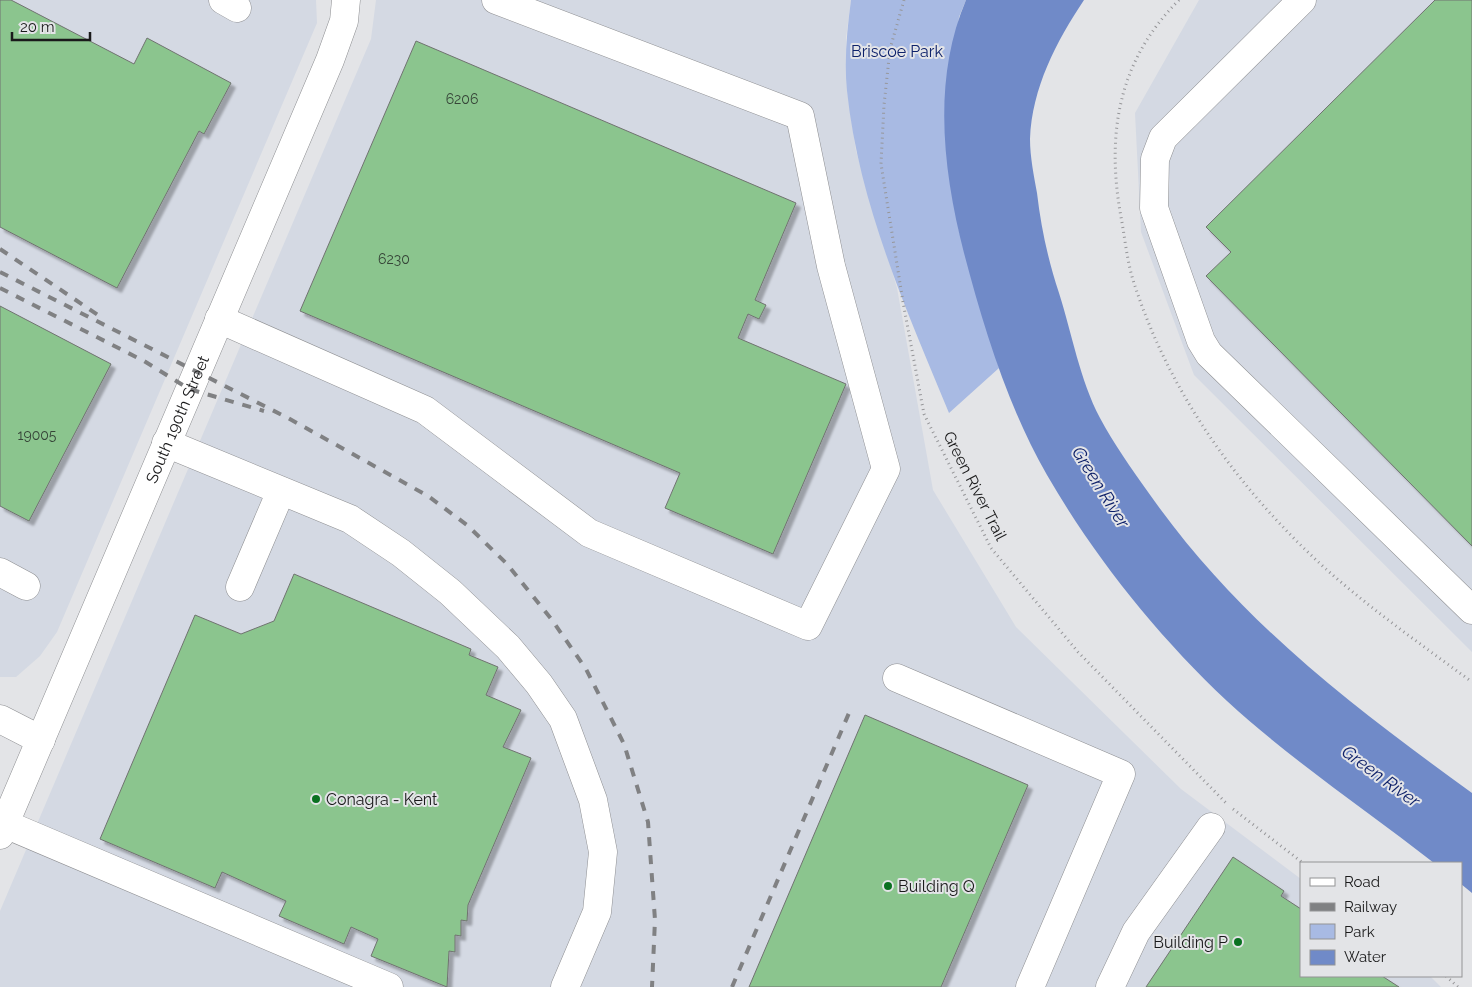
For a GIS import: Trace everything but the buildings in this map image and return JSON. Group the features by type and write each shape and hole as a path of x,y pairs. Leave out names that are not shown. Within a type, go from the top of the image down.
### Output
{"street":[{"name":"South 190th Street","path":"2,830 330,60 344,21 346,0"},
{"path":"219,319 425,410 589,533 808,626 886,469 831,266 800,116 496,0"},
{"path":"1302,0 1163,138 1155,159 1154,208 1201,341 1209,354 1472,610"},
{"path":"166,444 350,519 401,553 450,592 508,647 539,684 563,719 593,800 603,852 596,912 565,987"},
{"path":"240,587 281,490"},
{"path":"0,572 26,586"},
{"path":"897,678 1121,774 1030,987"},
{"path":"0,719 41,740"},
{"path":"1110,987 1136,932 1211,827"},
{"path":"2,830 377,985"}],"path":[{"name":"Green River Trail","path":"904,0 890,49 884,105 881,164 903,302 924,414 992,548 1078,652 1230,807 1302,862"},
{"path":"1447,977 1458,987"}],"shaded area":[{"path":"0,0 316,0 317,23 57,632 40,656 16,677 0,677"},
{"path":"376,0 851,0 846,38 847,90 856,151 897,288 933,490 1016,627 1181,789 1300,878 1300,977 1431,977 1441,987 0,987 0,911 371,39"},
{"path":"1199,0 1472,0 1472,652 1194,375 1141,232 1135,113"}],"green space":[{"name":"Briscoe Park","path":"851,0 966,0 959,17 945,130 959,231 999,368 949,413 886,255 862,174 853,133 846,80 846,46"}],"water":[{"name":"Green River","path":"966,0 1084,0 1064,32 1047,66 1035,102 1030,139 1032,166 1048,256 1082,373 1093,403 1105,428 1148,492 1182,538 1219,580 1257,619 1338,692 1472,793 1472,893 1462,885 1462,862 1433,862 1277,744 1251,723 1201,676 1152,622 1107,566 1047,475 1020,422 998,367 980,310 957,222 946,158 944,126 948,62 955,30"}],"railway":[{"path":"0,249 101,317"},
{"path":"0,272 288,418 428,496 467,525 507,564 552,620 586,669 624,744 648,822 655,920 652,987"},
{"path":"0,288 144,361 189,389 264,411"},
{"path":"732,987 849,713"}],"place":[{"name":"Conagra - Kent","path":"316,799"},
{"name":"Building Q","path":"888,886"},
{"name":"Building P","path":"1238,942"}]}
